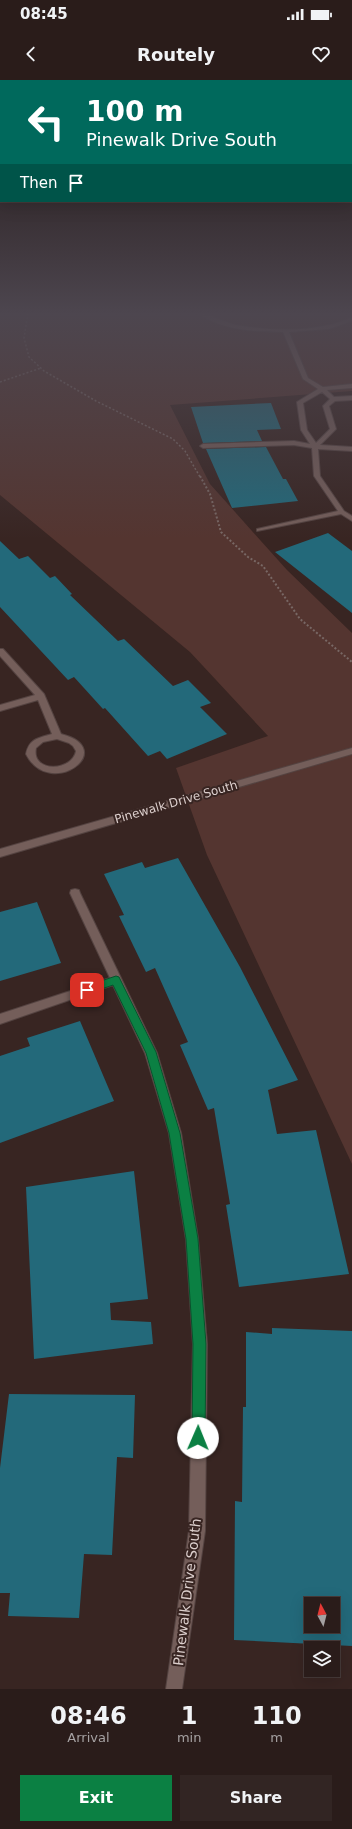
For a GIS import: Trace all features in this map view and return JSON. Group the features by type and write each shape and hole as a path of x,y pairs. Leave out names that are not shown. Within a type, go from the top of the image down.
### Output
{"street":[{"path":"322,388 333,399"},
{"path":"322,388 300,402 304,430 315,447 317,476 342,512 352,519"},
{"path":"315,447 333,429 326,406 333,399 352,398"},
{"path":"203,446 294,443 315,447 352,449"},
{"path":"259,530 342,512"},
{"path":"0,651 41,696 58,736 74,741 79,747 80,754 78,760 62,769 42,769 34,765 30,759 29,752 32,746 39,741 58,736"},
{"path":"0,708 41,696"},
{"name":"Pinewalk Drive South","path":"0,853 352,751"},
{"name":"Pinewalk Drive South","path":"75,893 151,1052 175,1133 192,1239 200,1344 197,1531 174,1689"},
{"path":"0,1019 116,980"}],"path":[{"path":"74,388 96,401 156,430 173,440 185,451 210,494 221,532 248,557 263,566 300,619 352,662"}],"shaded area":[{"path":"0,388 352,388 352,391 170,405 210,484 287,570 352,633 352,1164 207,855 176,768 268,736 190,652 0,495"}],"building":[{"path":"271,403 281,429 257,430 262,441 203,443 191,407"},
{"path":"266,447 283,479 286,479 298,501 232,508 206,449"},
{"path":"328,533 352,551 352,613 275,552"},
{"path":"0,541 19,559 28,556 50,578 55,576 72,594 70,595 118,641 124,639 173,686 188,680 211,703 200,707 227,734 167,759 160,751 148,756 105,708 103,709 74,677 68,680 0,607"},
{"path":"178,858 240,967 298,1080 268,1090 277,1134 316,1130 349,1274 239,1287 226,1205 230,1204 214,1108 208,1110 180,1045 188,1042 155,968 146,972 119,916 124,915 104,874 142,862 145,868"},
{"path":"37,902 61,963 0,981 0,912"},
{"path":"80,1021 114,1101 0,1143 0,1056 30,1046 27,1038"},
{"path":"134,1171 148,1299 110,1303 111,1320 151,1322 153,1344 34,1359 26,1187"},
{"path":"272,1328 352,1331 352,1646 340,1645 340,1641 304,1641 304,1644 234,1640 235,1501 242,1502 243,1407 246,1407 246,1332 272,1334"},
{"path":"9,1394 135,1395 133,1458 117,1457 112,1555 84,1554 79,1618 8,1616 10,1593 0,1593 0,1468"}],"route":[{"path":"87,990 116,980 151,1052 175,1133 192,1239 200,1344 198,1438"}]}
